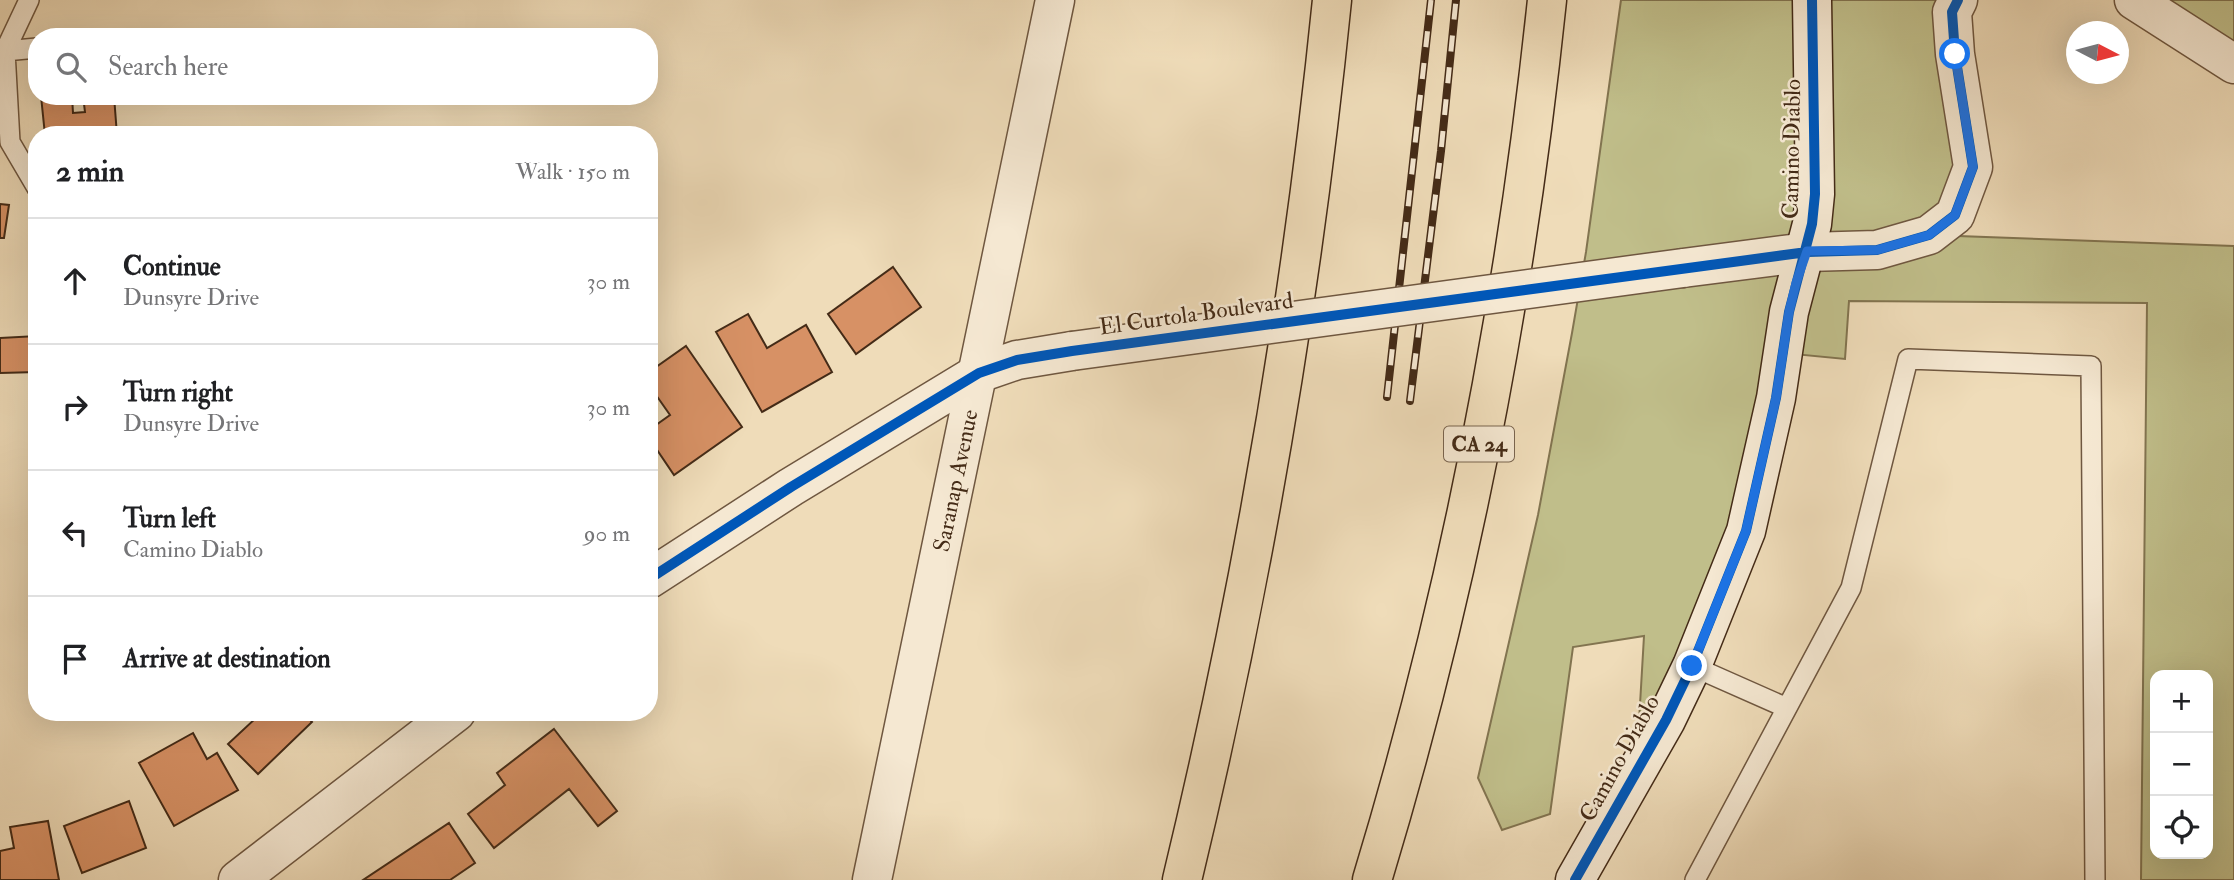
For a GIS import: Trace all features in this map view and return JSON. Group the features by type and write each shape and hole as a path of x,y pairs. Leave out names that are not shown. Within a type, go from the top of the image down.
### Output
{"highway":[{"path":"1182,880 1239,631 1266,487 1310,199 1332,0"},
{"name":"CA 24","path":"1372,880 1429,671 1489,399 1517,229 1547,0"}],"street":[{"name":"Saranap Avenue","path":"872,880 1055,0"},
{"name":"Camino Diablo","path":"1575,880 1666,720 1692,666 1746,531 1776,398 1789,312 1807,251 1815,194 1812,0"},
{"name":"El Curtola Boulevard","path":"658,573 791,487 979,373 1017,360 1807,251 1877,250 1929,235 1955,215 1973,167 1955,54 1952,12 1958,0"},
{"path":"2134,0 2234,64"},
{"path":"238,880 444,721"}],"lane":[{"path":"28,173 10,142 5,51 29,0"},
{"path":"5,51 28,49"},
{"path":"1695,880 1851,588 1908,359 2091,366 2095,880"},
{"path":"1692,666 1787,708"}],"shaded area":[{"path":"1621,0 1958,0 1973,167 1931,235 2234,246 2234,880 2141,880 2147,303 1849,301 1845,359 1784,353 1776,398 1636,773 1644,636 1573,647 1550,814 1502,830 1478,778 1538,515 1572,333"},
{"path":"2134,0 2234,0 2234,64"}],"building":[{"path":"42,105 73,105 73,113 85,112 84,105 115,105 116,126 44,126"},
{"path":"0,204 9,205 4,238 0,238"},
{"path":"893,267 921,307 856,354 828,314"},
{"path":"748,314 767,348 806,325 832,372 762,412 716,332"},
{"path":"28,336 28,372 0,373 0,338"},
{"path":"686,346 742,427 674,475 658,451 658,424 670,415 658,398 658,366"},
{"path":"253,721 312,722 258,774 228,744"},
{"path":"554,729 617,811 598,826 569,789 494,848 468,814 505,785 497,773"},
{"path":"193,733 207,759 217,753 238,790 174,826 139,763"},
{"path":"129,801 146,848 82,873 64,826"},
{"path":"48,821 59,880 0,880 0,851 14,848 10,827"},
{"path":"449,823 475,863 450,880 363,880"}],"railway":[{"path":"1387,397 1431,0"},
{"path":"1410,401 1441,151 1456,0"}],"cycle path":[{"path":"1575,880 1666,720 1692,666 1746,531 1776,398 1789,312 1812,224 1815,194 1812,0"},
{"path":"658,573 791,487 979,373 1017,360 1807,252 1877,250 1929,235 1955,215 1973,167 1955,54 1952,12 1958,0"}],"route":[{"path":"1692,666 1746,531 1776,398 1789,312 1807,251 1877,250 1929,235 1955,215 1973,167 1955,54"}]}
